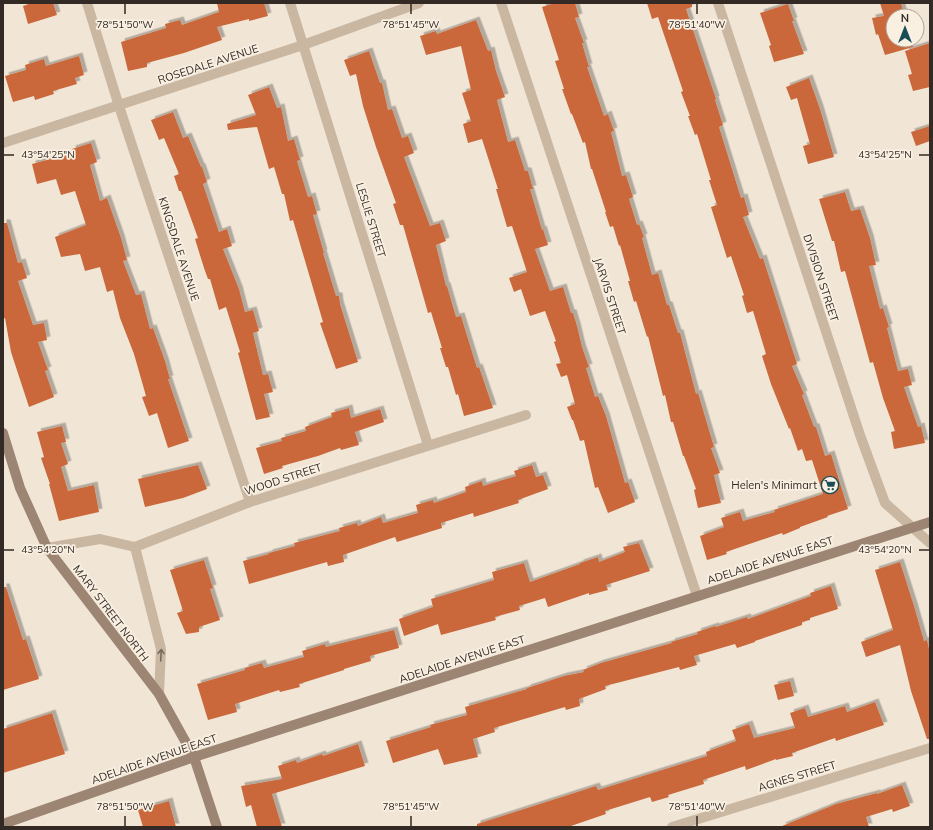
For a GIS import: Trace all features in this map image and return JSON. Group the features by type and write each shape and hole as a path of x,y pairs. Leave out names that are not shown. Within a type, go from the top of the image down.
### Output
{"main road":[{"name":"MARY STREET NORTH","path":"3,433 20,488 47,548 158,694 194,757 217,827"},
{"name":"ADELAIDE AVENUE EAST","path":"3,824 194,757 930,522"}],"street":[{"name":"KINGSDALE AVENUE","path":"87,3 119,106 250,502"},
{"name":"LESLIE STREET","path":"290,3 428,445"},
{"name":"ROSEDALE AVENUE","path":"3,143 303,45 419,3"},
{"name":"JARVIS STREET","path":"501,3 697,596"},
{"name":"DIVISION STREET","path":"718,3 860,435 885,503 930,543"},
{"name":"WOOD STREET","path":"135,546 250,502 526,414"},
{"path":"47,548 100,539 135,546"},
{"name":"MARY STREET NORTH","path":"135,546 161,649 158,694"},
{"name":"AGNES STREET","path":"672,827 930,748"}],"building":[{"path":"32,3 53,3 57,15 28,24 23,6"},
{"path":"217,3 264,3 268,16 217,27 222,40 184,53 147,63 147,67 128,71 121,42 166,28 165,24 180,20 182,25 219,12"},
{"path":"555,3 575,3 579,17 575,18 584,43 582,43 589,67 587,67 604,116 608,114 614,131 611,132 622,176 626,175 633,197 629,199 637,225 639,224 644,237 642,238 652,275 658,273 667,305 669,305 678,333 680,333 696,394 698,393 714,447 711,448 720,473 714,475 721,503 698,508 694,490 696,489 683,456 673,422 671,422 648,336 647,337 636,301 634,302 620,245 619,246 613,226 610,227 591,169 585,142 583,143 562,89 564,89 555,61 559,60 542,7"},
{"path":"647,3 692,3 692,7 686,9 716,99 715,100 723,125 719,127 741,198 744,197 749,215 743,217 760,259 763,258 797,364 792,366 804,394 802,395 814,427 816,427 825,456 831,454 848,509 827,516 828,517 783,535 782,533 707,560 700,536 724,527 721,518 740,512 743,521 775,512 774,510 823,494 812,460 806,461 802,449 798,451 771,384 762,356 766,354 753,311 747,313 742,296 744,295 731,256 727,258 711,207 717,205 697,134 695,135 688,116 690,116 681,92 683,91 658,17 652,19"},
{"path":"880,3 901,3 902,8 885,8 885,48 910,48 885,55 878,34 876,35 872,18 884,16"},
{"path":"788,4 794,21 792,21 804,54 774,62 769,46 771,45 760,13"},
{"path":"476,20 488,51 491,50 496,71 505,97 497,100 508,142 515,140 525,171 528,171 533,189 530,189 548,245 535,249 550,291 563,287 571,313 573,313 589,367 586,368 595,397 598,396 606,416 625,483 628,482 635,502 608,513 598,487 595,488 584,440 580,441 567,407 575,404 567,375 561,377 556,364 561,363 554,342 556,341 545,311 530,316 521,289 514,292 509,278 527,272 512,226 507,227 496,189 498,189 482,139 468,143 463,124 471,121 462,93 471,90 461,46 426,55 420,36 436,31 437,34"},
{"path":"930,43 930,87 913,91 908,75 912,74 905,51 914,48 925,48 925,45"},
{"path":"369,51 380,83 382,83 388,110 392,109 402,138 408,136 414,153 404,157 430,226 440,223 446,241 436,245 446,286 456,317 461,316 477,368 479,367 493,408 464,416 458,394 456,395 448,367 446,367 440,348 442,348 431,312 428,313 403,225 400,225 393,204 396,203 363,106 356,74 350,76 344,60"},
{"path":"79,56 84,75 75,78 77,84 53,91 54,94 35,100 34,96 13,102 5,76 26,70 25,65 44,59 46,66"},
{"path":"809,78 834,157 808,164 803,146 810,144 797,98 791,100 786,87"},
{"path":"269,87 277,108 281,107 288,141 294,139 300,160 297,161 308,197 312,196 317,214 313,215 323,253 336,296 339,296 340,304 358,362 336,369 320,323 323,322 293,220 290,221 284,194 282,194 274,167 269,169 257,127 228,130 227,124 256,115 248,95"},
{"path":"173,112 183,138 188,136 202,167 207,182 203,184 219,232 227,229 232,246 223,249 239,289 245,312 253,310 259,331 253,333 263,375 268,374 273,392 264,394 270,417 256,420 238,353 240,352 226,307 219,310 210,279 208,279 195,239 198,238 174,176 179,174 164,138 159,140 151,120"},
{"path":"930,126 930,141 916,146 911,132"},
{"path":"91,143 97,162 90,165 100,201 107,198 127,260 123,261 136,295 141,294 150,329 153,328 165,361 170,379 168,379 189,441 168,448 157,413 149,416 142,397 146,396 134,354 120,318 113,290 107,292 100,267 85,271 80,254 61,257 55,237 86,225 75,191 61,195 56,179 37,184 32,164 73,153 72,149"},
{"path":"845,192 851,211 860,209 870,238 876,265 869,266 880,309 883,308 889,327 887,328 898,371 908,369 912,385 904,387 918,427 921,426 925,443 894,449 891,432 895,431 883,398 873,362 870,363 845,271 841,272 834,241 832,241 819,199"},
{"path":"3,223 7,223 18,263 22,262 27,278 18,281 33,325 44,323 47,340 38,342 48,370 45,371 54,397 29,407 11,352 5,318 3,319"},
{"path":"349,408 351,418 380,409 384,422 355,432 359,445 341,450 340,448 282,466 283,468 264,474 256,448 282,441 281,438 306,431 305,427 332,417 331,413"},
{"path":"62,426 66,442 61,443 68,464 61,467 68,491 94,485 99,512 59,521 50,484 41,458 44,457 37,432"},
{"path":"198,465 207,489 183,498 145,507 138,479"},
{"path":"532,465 536,477 543,475 548,489 518,500 519,503 474,517 473,513 441,523 442,528 397,542 395,537 343,555 344,562 328,566 327,562 249,584 243,561 295,546 294,543 340,531 339,528 357,523 358,526 381,517 383,523 418,513 416,505 433,500 434,503 466,492 465,487 482,481 483,486 516,476 514,471"},
{"path":"639,543 650,571 606,585 608,590 589,595 589,593 548,607 545,598 519,606 520,610 495,617 496,620 441,635 438,624 404,636 399,619 433,607 431,599 494,580 492,572 524,563 530,582 598,557 599,562 625,552 623,547"},
{"path":"204,560 213,588 210,589 220,620 199,627 199,632 186,634 177,613 183,611 170,570"},
{"path":"900,562 924,641 927,640 930,654 930,739 927,739 911,691 900,645 866,657 861,642 893,630 875,570"},
{"path":"831,586 838,609 810,618 810,620 802,622 802,625 737,648 735,644 694,656 697,665 680,670 679,667 605,686 606,689 579,699 580,706 566,710 565,707 494,728 495,732 473,739 478,757 444,765 438,749 393,763 386,741 431,727 430,725 467,715 465,707 527,689 564,676 584,672 583,670 601,663 672,643 671,642 698,634 697,632 715,626 716,627 747,617 748,619 811,596 810,593"},
{"path":"3,587 6,587 23,640 26,639 39,679 3,690"},
{"path":"394,630 399,648 370,656 371,661 299,684 300,687 280,692 279,690 235,704 237,712 208,720 197,684 245,670 245,668 262,663 264,668 304,657 302,651 325,644 326,647"},
{"path":"790,681 794,696 778,700 774,685"},
{"path":"875,702 884,725 836,741 835,738 792,753 793,756 776,759 746,770 745,766 703,780 704,784 668,795 669,797 652,802 650,797 605,811 606,814 568,827 477,827 477,824 596,786 598,790 707,756 706,752 736,741 732,730 749,724 754,738 795,728 790,713 805,708 808,717 845,706 847,712"},
{"path":"52,713 65,754 3,773 3,729"},
{"path":"358,744 365,766 272,794 282,827 257,827 251,805 246,807 241,786 282,779 278,766 296,760 297,763 322,754 323,756"},
{"path":"902,785 910,806 893,812 892,809 866,817 869,827 782,827 836,804 877,794"},
{"path":"169,801 176,827 143,827 138,810"}],"place":[{"name":"Helen's Minimart","path":"830,485"}]}
